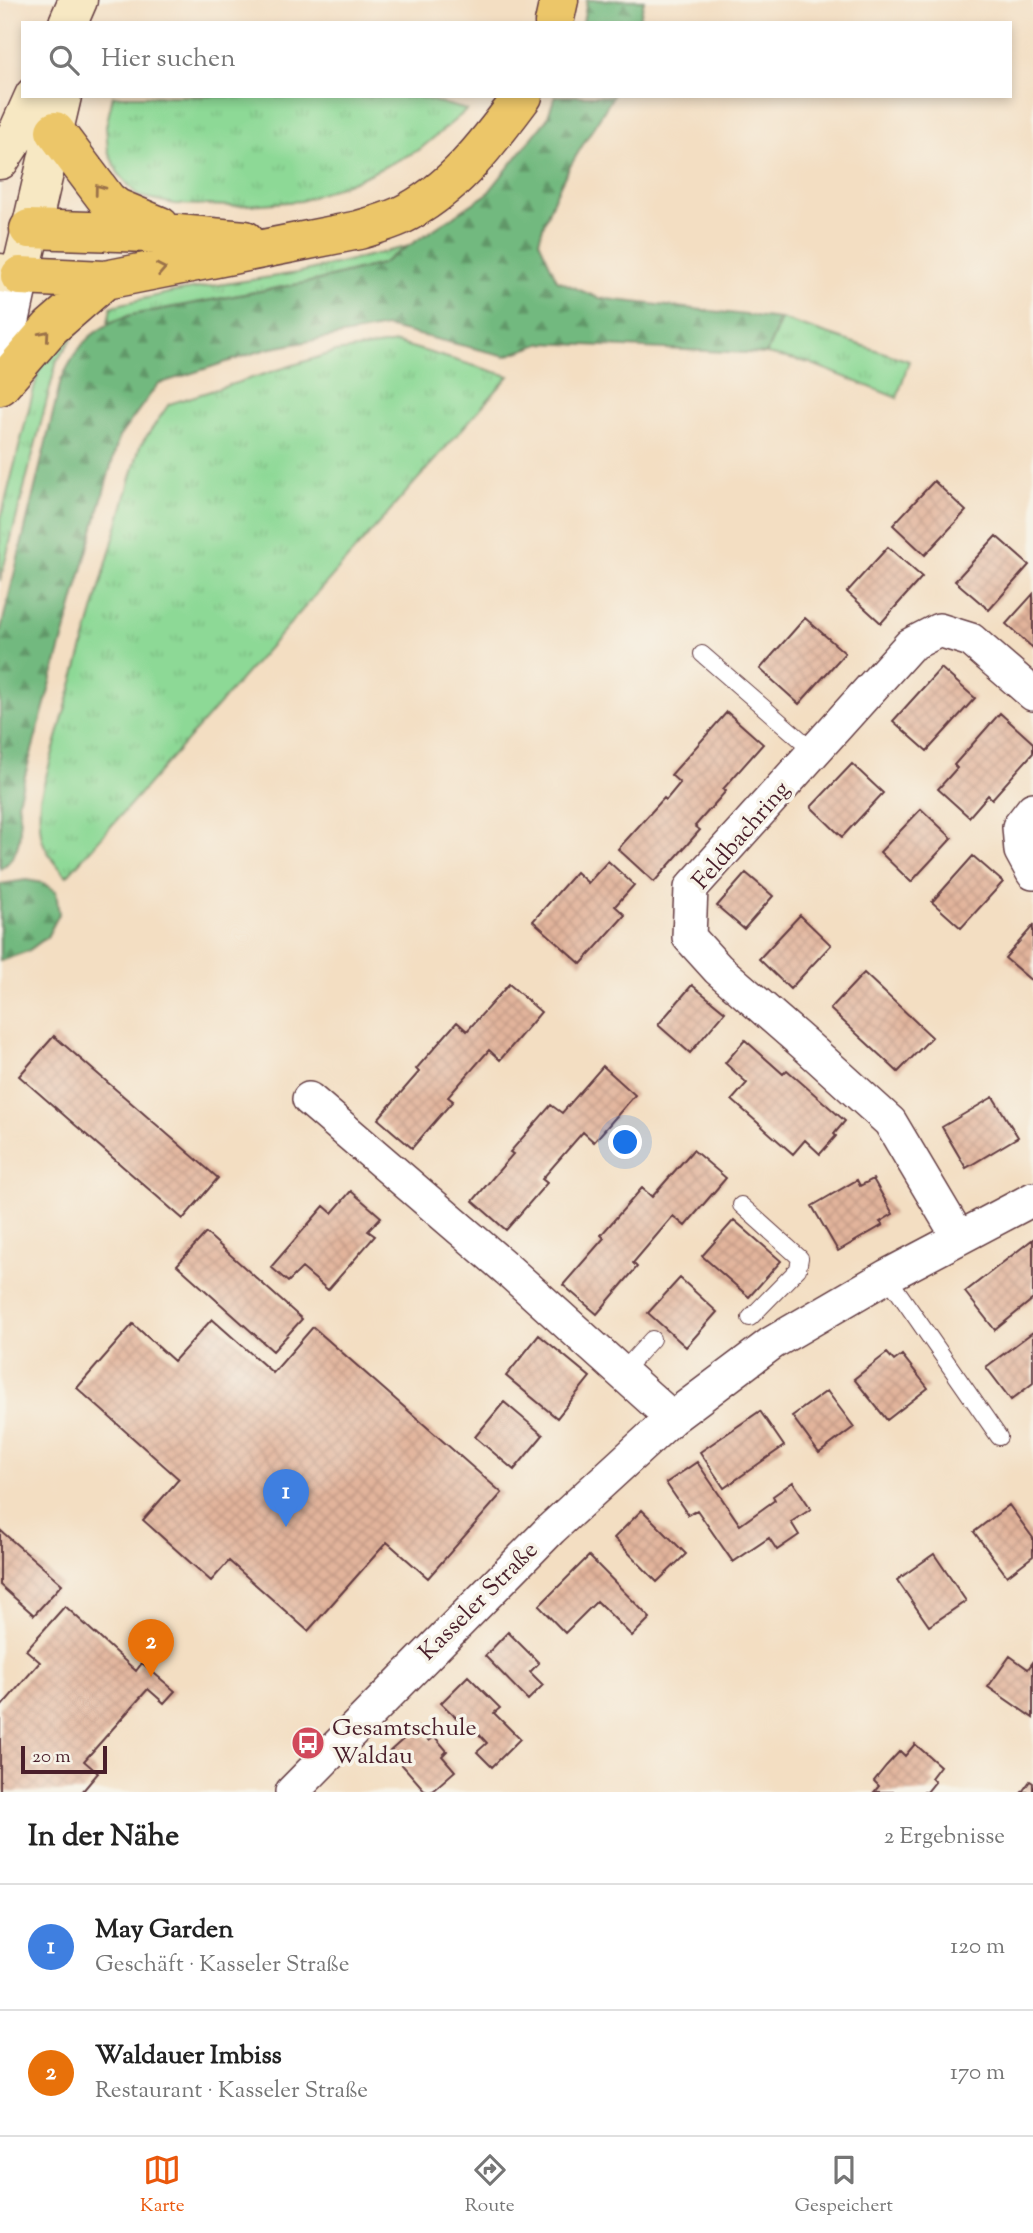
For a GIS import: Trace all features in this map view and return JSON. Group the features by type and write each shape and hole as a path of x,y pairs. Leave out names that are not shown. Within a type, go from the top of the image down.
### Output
{"highway":[{"path":"554,21 559,0"},
{"path":"10,274 106,280 359,230 400,216 433,195 467,168 521,98"},
{"path":"58,114 107,200 117,208 178,234"},
{"path":"15,228 178,234 288,244"},
{"path":"1,364 51,327 106,280"}],"main road":[{"path":"69,21 80,0"},
{"path":"77,21 80,0"},
{"path":"0,160 17,134 33,98"},
{"path":"10,274 15,228 58,114"}],"street":[{"path":"1,364 10,274"},
{"name":"Feldbachring","path":"959,1238 890,1122 718,969 689,937 691,888 910,645 939,630 971,640 1033,694"},
{"path":"1033,809 1019,827 1021,851 1033,873"},
{"path":"309,1099 508,1270 672,1418"},
{"name":"Kasseler Straße","path":"292,1792 551,1529 672,1418 772,1343 887,1276 1033,1199"}],"lane":[{"path":"702,654 815,752"},
{"path":"741,1205 800,1258 798,1269 750,1318"},
{"path":"887,1276 999,1437"},
{"path":"622,1372 652,1339"}],"green space":[{"path":"587,0 644,0 639,21 583,21"},
{"path":"113,98 422,98 467,110 419,150 359,179 301,201 234,206 174,204 138,196 118,173 108,151 106,126"},
{"path":"554,98 612,98 570,166 545,221 539,241 557,280 598,298 781,319 766,354 543,343 506,356 386,327 267,349 158,384 119,437 18,801 20,830 17,847 8,863 0,869 0,633 61,380 74,356 96,332 131,315 315,281 381,264 487,194 547,119"},
{"path":"410,246 381,264 315,281 131,315 108,323 111,307 117,305 173,292 297,273"},
{"path":"92,314 57,361 0,581 0,522 38,373 46,355"},
{"path":"781,319 909,361 897,398 810,363 766,354"},
{"path":"397,343 509,376 67,876 51,857 43,841 40,798 140,446 169,404 335,352"},
{"path":"26,880 43,883 56,891 59,914 47,937 28,951 0,961 0,884"}],"building":[{"path":"934,481 966,511 925,555 893,525"},
{"path":"996,536 1029,565 989,610 955,581"},
{"path":"888,547 922,577 881,623 847,592"},
{"path":"1033,594 1033,648 1006,624"},
{"path":"805,618 845,653 799,704 760,669"},
{"path":"941,668 975,698 927,751 893,721"},
{"path":"727,712 763,744 695,826 700,830 654,882 618,849 680,783 671,775"},
{"path":"1000,713 1033,743 1033,753 992,799 988,795 969,817 938,789 957,768 954,765"},
{"path":"852,764 883,793 842,837 811,807"},
{"path":"921,809 952,838 911,882 880,852"},
{"path":"973,856 1003,882 961,928 932,902"},
{"path":"608,861 634,885 615,906 625,915 581,964 533,921 576,872 588,883"},
{"path":"746,873 773,896 744,929 717,906"},
{"path":"800,915 831,945 790,989 759,959"},
{"path":"1033,926 1033,982 1005,958"},
{"path":"864,973 932,1037 898,1072 830,1009"},
{"path":"509,984 541,1012 500,1060 489,1050 448,1097 453,1101 412,1148 378,1119 419,1072 416,1069 457,1022 467,1031"},
{"path":"692,985 725,1012 690,1053 658,1025"},
{"path":"54,1036 218,1178 183,1219 19,1076"},
{"path":"745,1040 783,1074 787,1070 845,1121 820,1154 805,1140 793,1154 732,1100 747,1083 725,1063"},
{"path":"603,1066 635,1095 594,1142 583,1132 542,1179 547,1183 506,1230 473,1201 513,1154 510,1152 551,1105 562,1113"},
{"path":"993,1097 1018,1137 966,1168 942,1127"},
{"path":"693,1150 726,1178 685,1226 673,1216 633,1263 637,1267 597,1314 563,1285 604,1238 601,1235 642,1188 652,1197"},
{"path":"873,1179 893,1214 880,1222 883,1225 838,1251 812,1206 857,1180 860,1186"},
{"path":"351,1191 381,1217 368,1231 375,1236 328,1290 302,1268 288,1282 271,1267 324,1206 332,1213"},
{"path":"734,1220 781,1261 749,1297 702,1256"},
{"path":"206,1233 302,1319 273,1351 177,1265"},
{"path":"1033,1239 1033,1299 995,1330 965,1292"},
{"path":"680,1278 717,1312 686,1347 648,1313"},
{"path":"212,1319 273,1373 313,1327 502,1493 428,1578 387,1542 308,1631 229,1561 211,1581 143,1520 179,1479 77,1388 133,1324 174,1361"},
{"path":"1033,1332 1033,1383 1011,1400 986,1367"},
{"path":"539,1335 590,1377 557,1418 506,1376"},
{"path":"887,1353 894,1361 902,1355 928,1388 887,1420 854,1379"},
{"path":"827,1391 854,1427 819,1453 792,1416"},
{"path":"504,1402 543,1435 514,1470 475,1437"},
{"path":"760,1411 784,1446 724,1488 700,1452"},
{"path":"697,1462 740,1525 775,1500 773,1496 793,1482 811,1509 791,1522 799,1535 777,1550 769,1538 733,1562 697,1510 688,1515 666,1483"},
{"path":"1009,1505 1033,1538 1033,1556 1007,1576 974,1532"},
{"path":"642,1510 686,1554 657,1582 614,1538"},
{"path":"0,1530 62,1584 34,1615 0,1585"},
{"path":"934,1554 966,1601 929,1626 897,1580"},
{"path":"589,1556 650,1618 632,1636 597,1601 565,1633 539,1606"},
{"path":"65,1606 136,1671 142,1663 175,1691 164,1703 148,1689 84,1761 98,1773 82,1792 0,1792 0,1708 40,1662 26,1650"},
{"path":"508,1632 539,1663 530,1672 543,1685 528,1700 485,1656"},
{"path":"1010,1656 1028,1669 1033,1662 1033,1718 988,1687"},
{"path":"468,1676 500,1708 494,1713 520,1739 492,1767 477,1752 487,1743 476,1731 473,1734 441,1703"},
{"path":"417,1727 429,1741 435,1737 447,1751 442,1756 455,1771 431,1792 426,1792 390,1751"},
{"path":"915,1744 940,1766 931,1778 935,1782 927,1792 874,1792 879,1786 874,1781 886,1766 900,1751 905,1756"},
{"path":"1030,1781 1033,1783 1033,1792 1022,1792"}],"place":[{"name":"May Garden","path":"286,1527"},
{"name":"Waldauer Imbiss","path":"151,1677"},
{"name":"Gesamtschule Waldau","path":"308,1743"}]}
